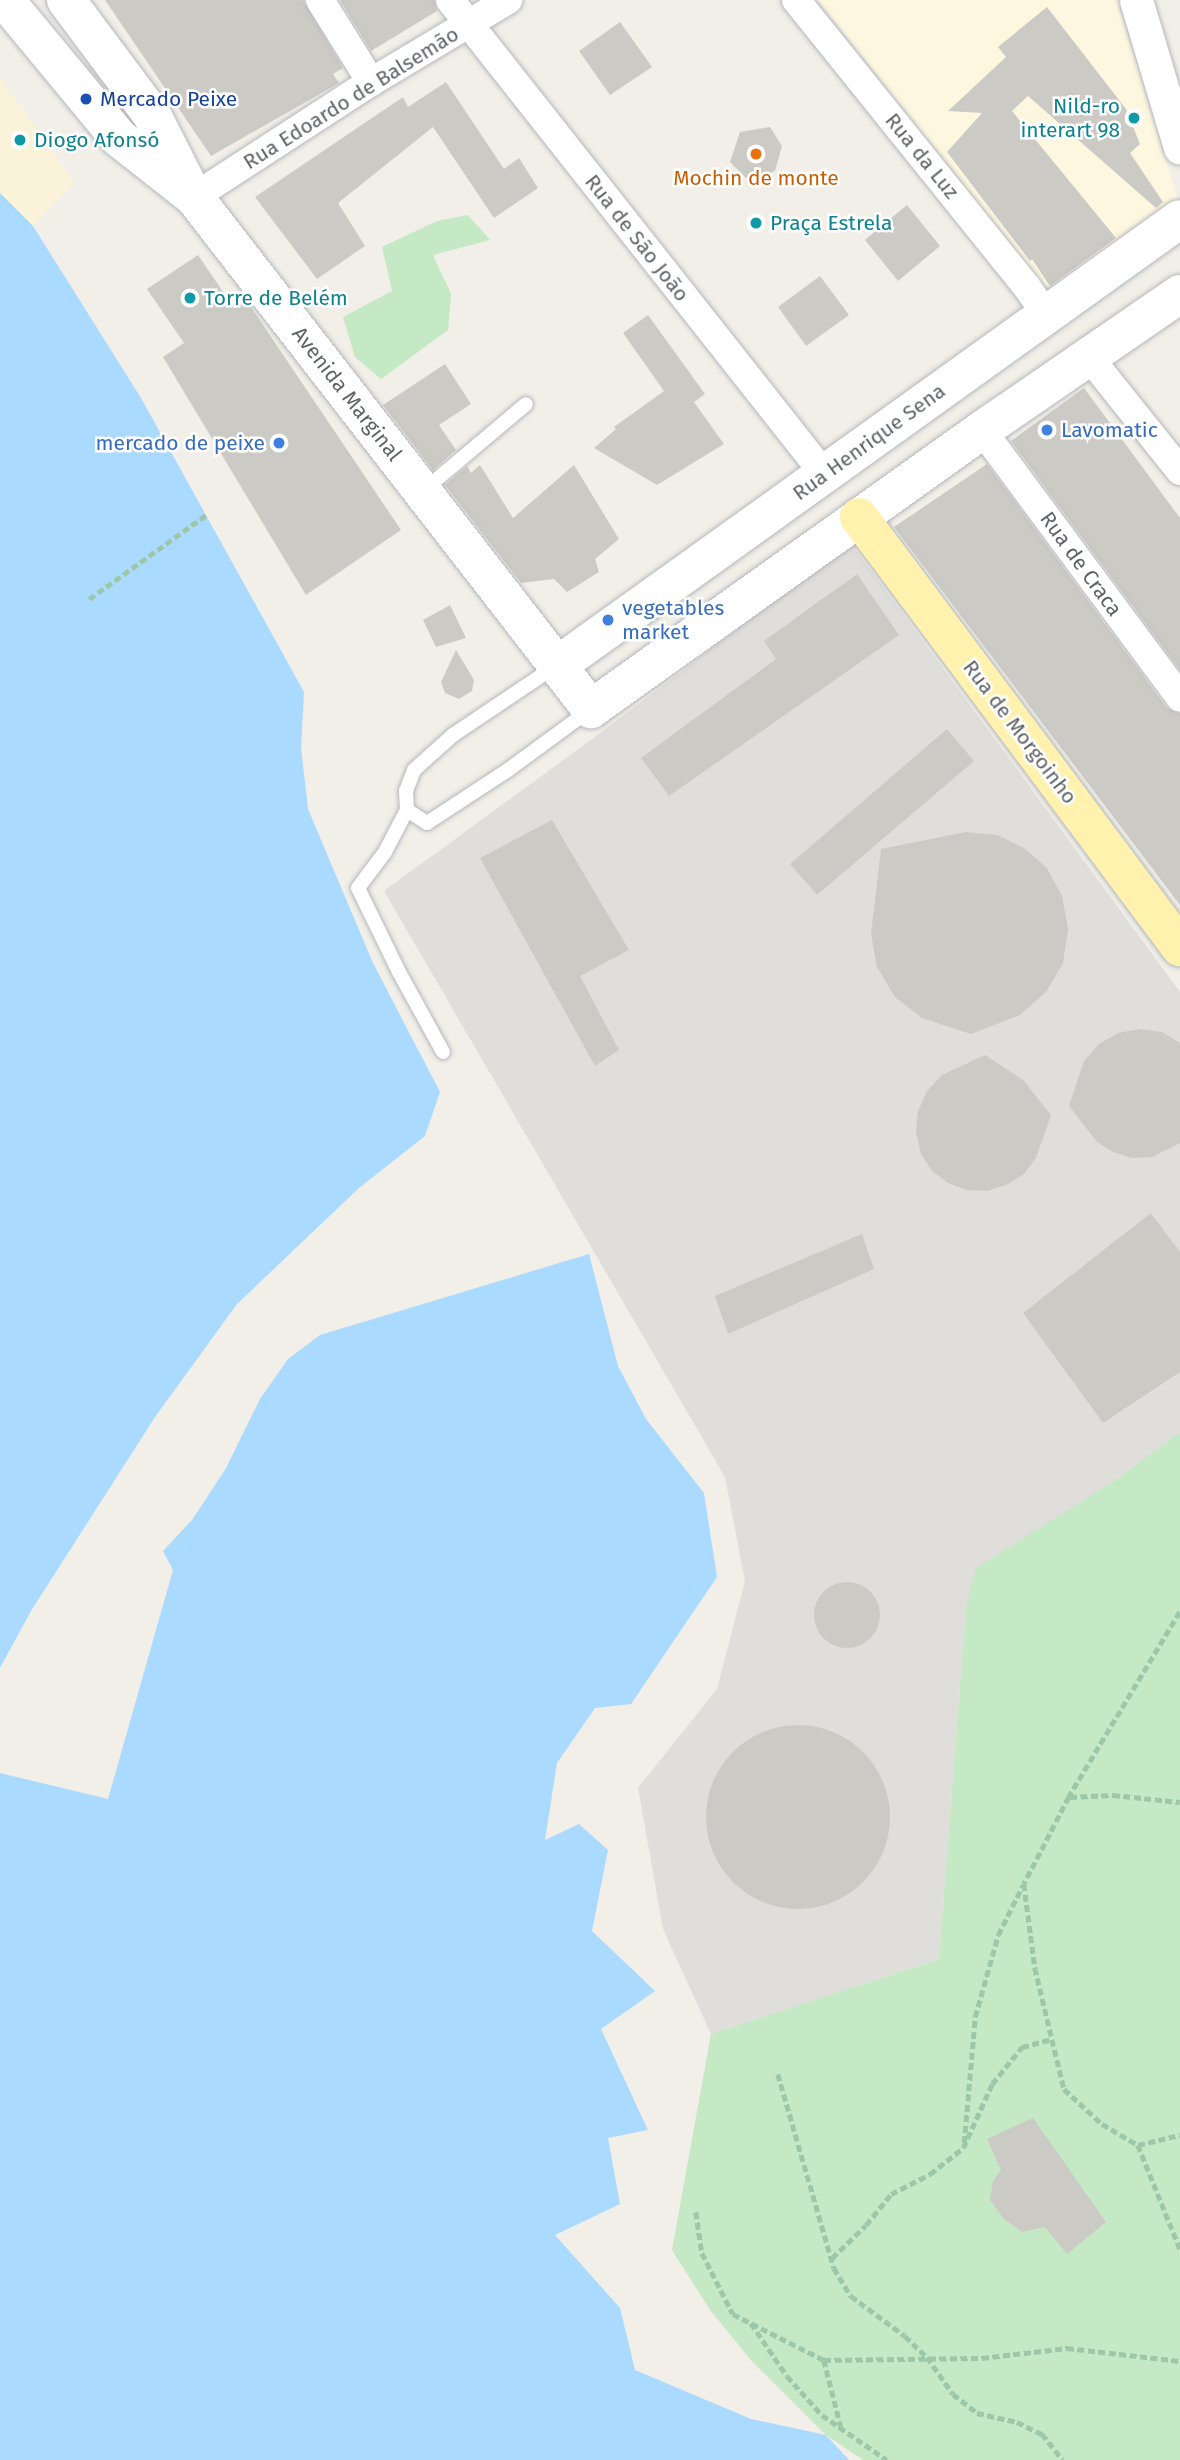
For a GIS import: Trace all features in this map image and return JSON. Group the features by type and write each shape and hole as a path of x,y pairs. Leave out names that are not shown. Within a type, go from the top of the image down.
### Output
{"main road":[{"name":"Avenida Marginal","path":"5,0 118,138 194,197 591,709"},
{"path":"66,0 152,115 194,197"},
{"name":"Rua Henrique Sena","path":"558,664 1180,219"},
{"path":"591,709 982,430 1180,294"},
{"name":"Rua de Morgoinho","path":"859,517 1180,947"}],"street":[{"path":"320,0 371,82"},
{"name":"Rua de São João","path":"450,0 825,475"},
{"name":"Rua Edoardo de Balsemão","path":"194,197 371,82 508,0"},
{"name":"Rua da Luz","path":"796,0 1027,287 1045,314"},
{"path":"1136,0 1180,148"},
{"path":"1089,356 1180,471"},
{"name":"Rua de Craca","path":"982,430 1180,698"}],"lane":[{"path":"423,491 526,404"},
{"path":"443,1052 398,972 358,888 385,852 407,810 406,791 414,770 453,735 558,664"},
{"path":"407,810 427,823 508,770 591,709"}],"path":[{"path":"89,598 206,515"},
{"path":"963,2148 975,2017 998,1935 1069,1797 1180,1612"},
{"path":"1069,1797 1113,1795 1179,1800"},
{"path":"1024,1884 1028,1929 1064,2089 1102,2124 1138,2145 1180,2249"},
{"path":"832,2258 866,2225 891,2194 930,2174 963,2148 992,2084 1022,2048 1052,2039"},
{"path":"778,2074 834,2268 852,2296 905,2336 927,2357 953,2394 977,2413 1017,2422 1042,2434 1063,2460"},
{"path":"1138,2145 1180,2136"},
{"path":"696,2212 702,2253 733,2314 824,2360 982,2358 1067,2348 1180,2361"},
{"path":"750,2323 787,2376 822,2415 887,2460"},
{"path":"824,2360 841,2428"}],"shaded area":[{"path":"818,0 1117,0 1178,200 1045,289"},
{"path":"851,543 1180,992 1180,1432 1115,1480 966,1607 939,1959 711,2034 663,1929 638,1788 717,1689 745,1581 725,1477 384,891 592,739"}],"green space":[{"path":"468,215 490,240 433,255 451,294 448,330 381,379 355,357 343,317 392,291 382,247 437,221"},
{"path":"1180,1432 1180,2460 863,2460 826,2435 750,2359 710,2310 672,2250 711,2034 939,1959 966,1607 976,1568 1115,1480"}],"sand":[{"path":"0,78 75,183 33,226 0,193"}],"water":[{"path":"0,193 33,226 141,398 304,692 301,748 308,809 373,963 440,1092 425,1136 359,1188 237,1304 155,1417 31,1611 0,1668"},
{"path":"589,1254 618,1366 646,1419 704,1493 717,1577 631,1704 595,1708 557,1763 545,1840 579,1824 608,1850 592,1931 655,1991 601,2029 648,2130 608,2138 620,2204 555,2235 620,2308 635,2370 751,2419 826,2435 849,2460 0,2460 0,1773 108,1799 173,1570 163,1551 192,1520 225,1470 260,1399 288,1359 320,1335"}],"building":[{"path":"105,0 303,0 343,68 333,74 339,83 211,156"},
{"path":"340,0 434,0 437,11 371,51"},
{"path":"1047,7 1126,109 1140,144 1130,153 1163,202 1156,208 1028,96 1012,111 1116,238 1050,286 1032,259 1030,261 947,152 982,113 948,111 1006,57 998,47"},
{"path":"620,22 652,67 610,95 579,51"},
{"path":"446,82 504,169 519,158 538,188 494,218 433,127 338,203 365,246 317,279 255,197 403,97 408,107"},
{"name":"Mochin de monte","path":"770,127 782,146 775,171 749,181 730,162 740,132"},
{"path":"907,205 940,246 898,281 865,240"},
{"name":"mercado de peixe","path":"198,255 234,308 247,301 401,530 306,595 163,357 184,343 147,289"},
{"path":"820,276 849,315 806,346 778,307"},
{"path":"648,315 705,394 694,402 724,444 657,485 594,448 616,429 614,427 664,391 623,333"},
{"path":"445,364 471,404 439,425 456,450 433,470 383,405"},
{"path":"1084,388 1180,518 1180,670 1011,441"},
{"path":"987,464 1167,708 1180,714 1180,905 894,527"},
{"path":"480,465 513,518 574,465 619,539 595,559 599,572 567,592 554,579 521,583 445,485 467,466 471,473"},
{"path":"857,574 899,635 669,796 641,758 776,659 764,641"},
{"path":"450,605 466,638 436,647 423,620"},
{"path":"456,650 474,680 472,691 459,699 445,693 441,682"},
{"path":"947,729 974,761 817,895 790,864"},
{"path":"552,820 629,950 580,976 619,1050 595,1066 480,858"},
{"path":"966,832 997,835 1024,848 1047,868 1062,896 1068,929 1063,963 1046,992 1020,1015 971,1034 922,1018 895,997 877,967 871,934 881,849"},
{"path":"1140,1029 1162,1032 1180,1043 1180,1143 1152,1157 1132,1158 1113,1152 1097,1142 1069,1106 1084,1061 1099,1044 1118,1033"},
{"path":"985,1055 1023,1080 1051,1115 1036,1158 1023,1175 1006,1185 987,1191 967,1190 948,1183 932,1171 921,1154 916,1132 918,1111 927,1091 942,1075"},
{"path":"1151,1213 1180,1252 1180,1372 1103,1423 1023,1313"},
{"path":"862,1234 874,1269 728,1334 715,1296"},
{"path":"847,1582 870,1592 880,1615 870,1638 847,1648 824,1638 814,1615 824,1592"},
{"path":"798,1725 833,1732 863,1752 883,1782 890,1817 883,1852 863,1882 833,1902 798,1909 763,1902 733,1882 713,1852 706,1817 713,1782 733,1752 763,1732"},
{"path":"1033,2118 1106,2222 1067,2254 1045,2227 1022,2232 1004,2219 990,2200 993,2181 1001,2170 987,2139"}],"place":[{"name":"Mercado Peixe","path":"86,99"},
{"name":"Nild-ro interart 98","path":"1134,118"},
{"name":"Diogo Afonsó","path":"20,140"},
{"name":"Mochin de monte","path":"756,154"},
{"name":"Praça Estrela","path":"756,223"},
{"name":"Torre de Belém","path":"190,298"},
{"name":"Lavomatic","path":"1047,430"},
{"name":"mercado de peixe","path":"279,443"},
{"name":"vegetables market","path":"608,620"}]}
